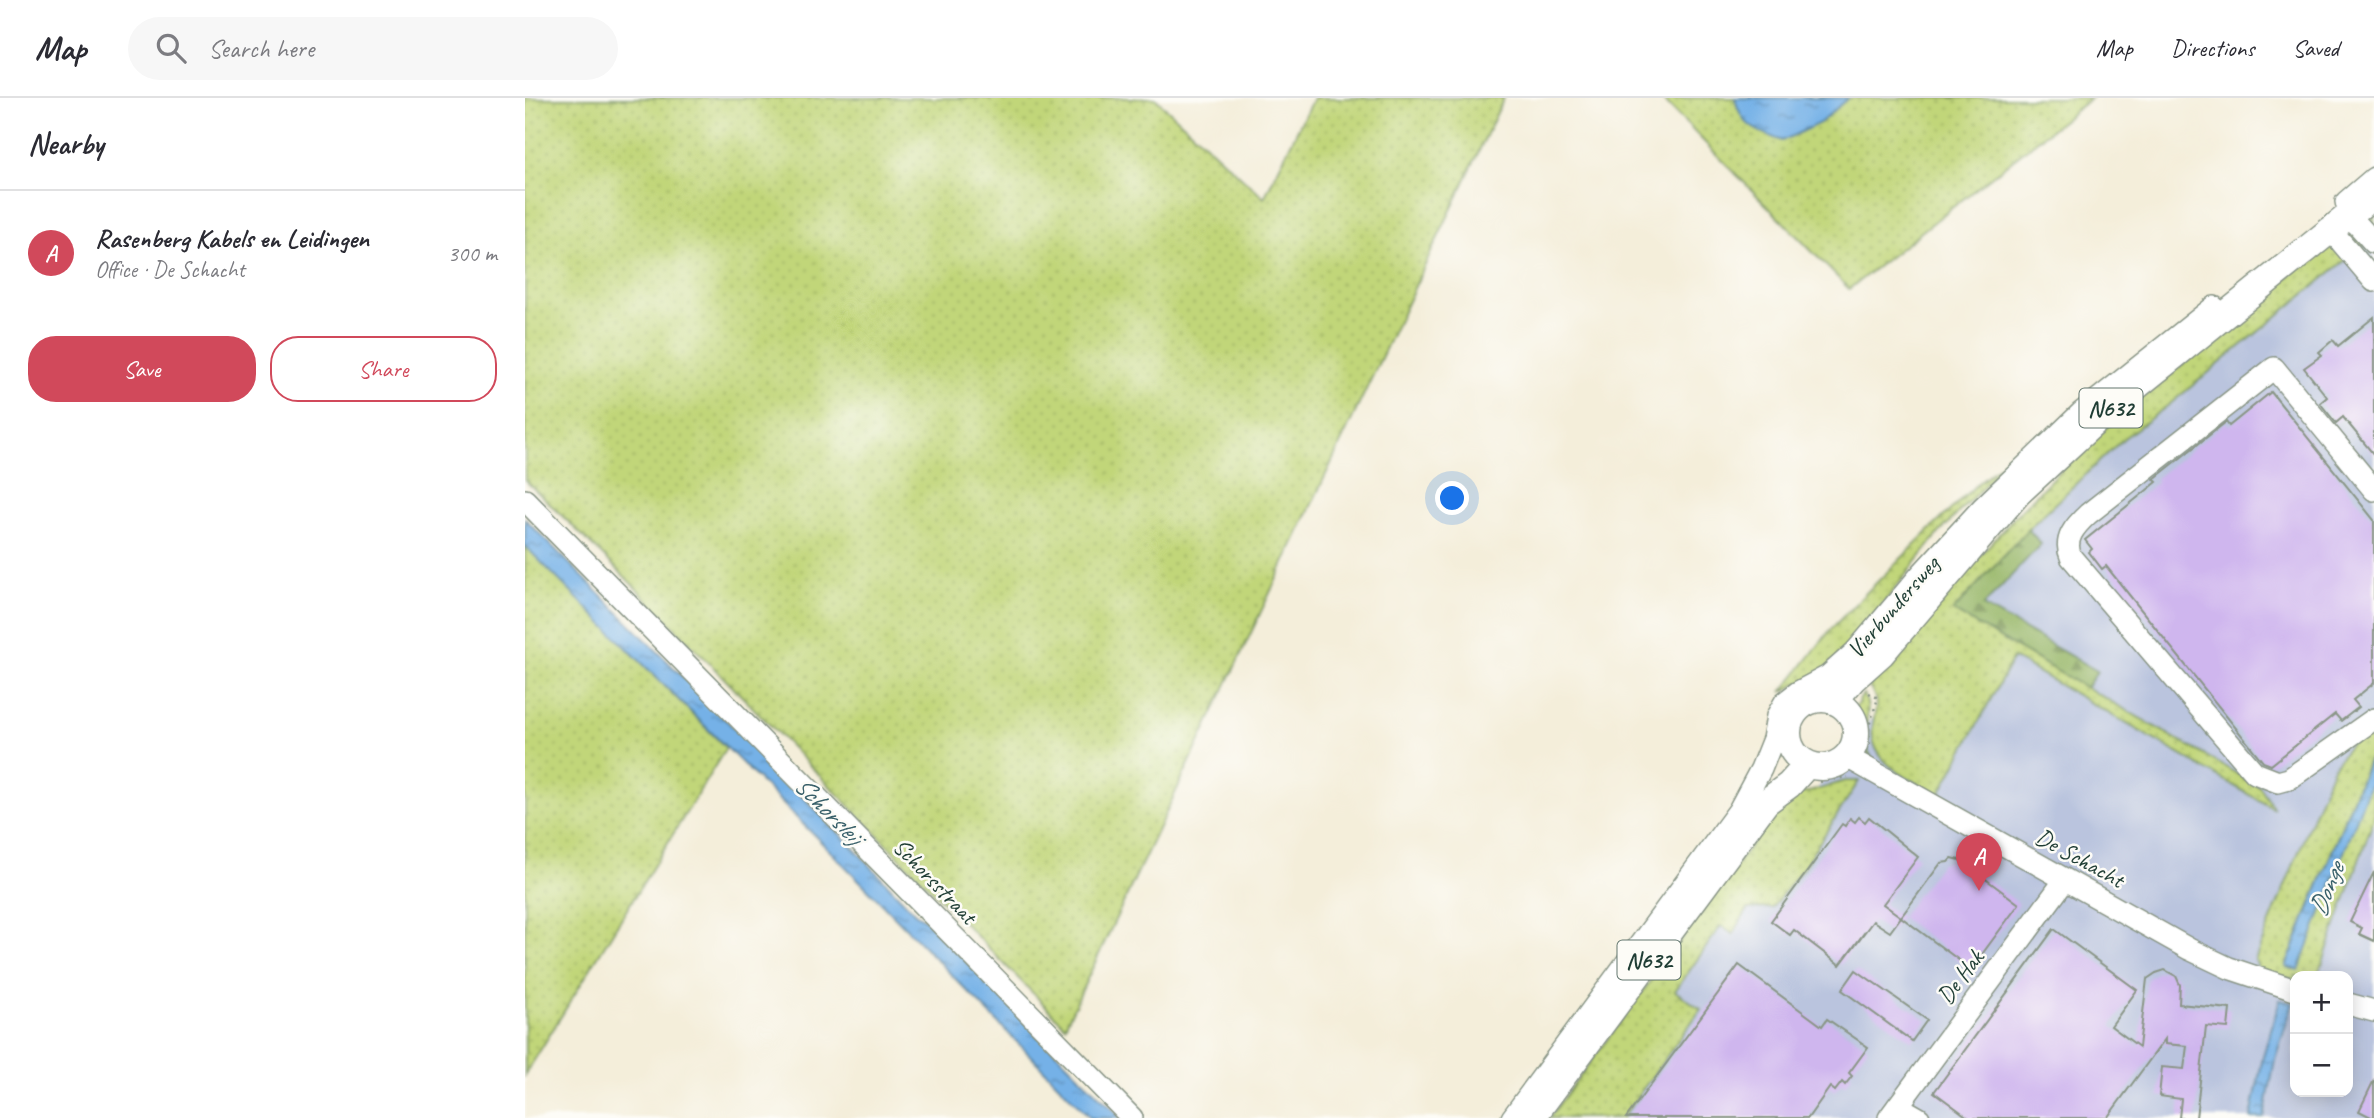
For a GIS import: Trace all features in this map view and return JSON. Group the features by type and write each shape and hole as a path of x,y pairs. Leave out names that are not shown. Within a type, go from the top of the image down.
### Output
{"main road":[{"name":"Vierbundersweg","path":"1841,706 1881,654 2018,493 2228,304 2374,195"},
{"path":"1822,698 1841,706 1854,722 1856,734 1854,746 1847,757 1839,764 1828,767 1799,758 1787,740 1791,716 1799,707 1822,698"},
{"name":"Vierbundersweg","path":"1532,1118 1591,1025 1766,802 1789,785 1799,758"}],"street":[{"name":"Vierbundersweg","path":"1513,1118 1591,1025 1739,810 1761,769 1773,739 1777,716 1785,702 1828,676 1855,652 1982,508 2081,413 2228,304 2374,178"},
{"path":"2340,222 2374,243"},
{"path":"2340,222 2374,281"},
{"path":"2374,490 2274,368 2088,514 2077,524 2068,543 2071,557 2255,773 2278,782 2289,779 2374,719"},
{"name":"Schorsstraat","path":"525,500 1132,1118"},
{"name":"De Schacht","path":"1847,757 2199,954 2229,968 2290,988"},
{"name":"De Hak","path":"1919,1118 1893,1112 2065,880"},
{"path":"2353,1005 2374,1011"}],"shaded area":[{"path":"2374,232 2374,1118 1559,1118 1871,720 1962,615 2027,527 2119,436"}],"green space":[{"path":"525,98 1155,98 1264,198 1313,98 1504,98 1065,1026 618,570 525,480"},
{"path":"1661,98 2091,98 1849,289"},
{"path":"2374,206 2374,237 2170,404 2124,438 2028,529 1953,611 2260,787 2274,809 2013,658 1939,795 1904,776 1883,760 1873,737 1876,704 1869,687 1895,652 2014,517 2086,444"},
{"path":"2016,452 1941,531 1833,666 1782,692 1832,628 1867,592 1978,483"},
{"path":"2028,529 2041,544 1983,606 2097,671 2086,688 1953,611"},
{"path":"525,545 726,748 525,1075"},
{"path":"1863,694 1868,708 1866,740 1872,758 1861,749 1851,715"},
{"path":"2374,723 2374,754 2368,760 2286,966 2299,969 2368,789 2374,781 2374,818 2320,971 2290,971 2290,979 2259,970 2255,960 2333,767 2351,744"},
{"path":"1846,781 1859,781 1803,868 1772,908 1748,909 1733,934 1721,926 1675,991 1701,1009 1622,1118 1549,1118 1791,791 1810,792"}],"water":[{"path":"1735,98 1848,98 1820,123 1782,141 1751,127 1741,116"},
{"path":"525,519 1121,1118 1091,1118 858,879 532,553 525,545"},
{"name":"Donge","path":"2374,754 2374,781 2368,789 2299,970 2286,967 2369,760"},
{"path":"2280,1000 2290,1002 2290,1012 2275,1059 2264,1118 2251,1118 2263,1056"}],"building":[{"path":"2374,317 2374,455 2343,417 2336,423 2320,403 2327,397 2304,368 2322,355 2319,352 2333,340 2338,346"},
{"path":"2271,392 2374,520 2374,683 2353,700 2359,707 2341,721 2335,714 2271,765 2263,762 2106,566 2102,569 2089,552 2092,549 2085,540 2157,482 2154,479 2226,422 2229,426"},
{"path":"1859,817 1865,822 1869,817 1918,857 1883,904 1901,917 1890,932 1873,921 1840,965 1794,930 1790,935 1771,921 1842,824 1845,826 1850,818 1855,822"},
{"path":"1952,858 1960,860 2019,904 1971,969 1901,917 1941,863"},
{"path":"2374,872 2374,941 2359,934 2362,928 2350,922"},
{"path":"2054,929 2137,990 2111,1026 2139,1047 2147,979 2156,973 2165,970 2176,976 2180,985 2179,1004 2230,1009 2228,1028 2206,1026 2196,1118 2179,1118 2181,1099 2159,1096 2162,1067 2184,1069 2187,1046 2165,1044 2165,1039 2107,1118 1969,1118 1934,1092"},
{"path":"1739,965 1822,1026 1827,1019 1868,1047 1849,1073 1852,1076 1845,1085 1842,1082 1835,1091 1830,1087 1808,1118 1626,1118"},
{"path":"1856,970 1927,1020 1912,1041 1842,990"},
{"path":"2374,1080 2374,1118 2373,1118 2359,1111"}],"place":[{"name":"Rasenberg Kabels en Leidingen","path":"1979,891"}],"water label":[{"name":"Schorsleij","path":"829,810"}]}
